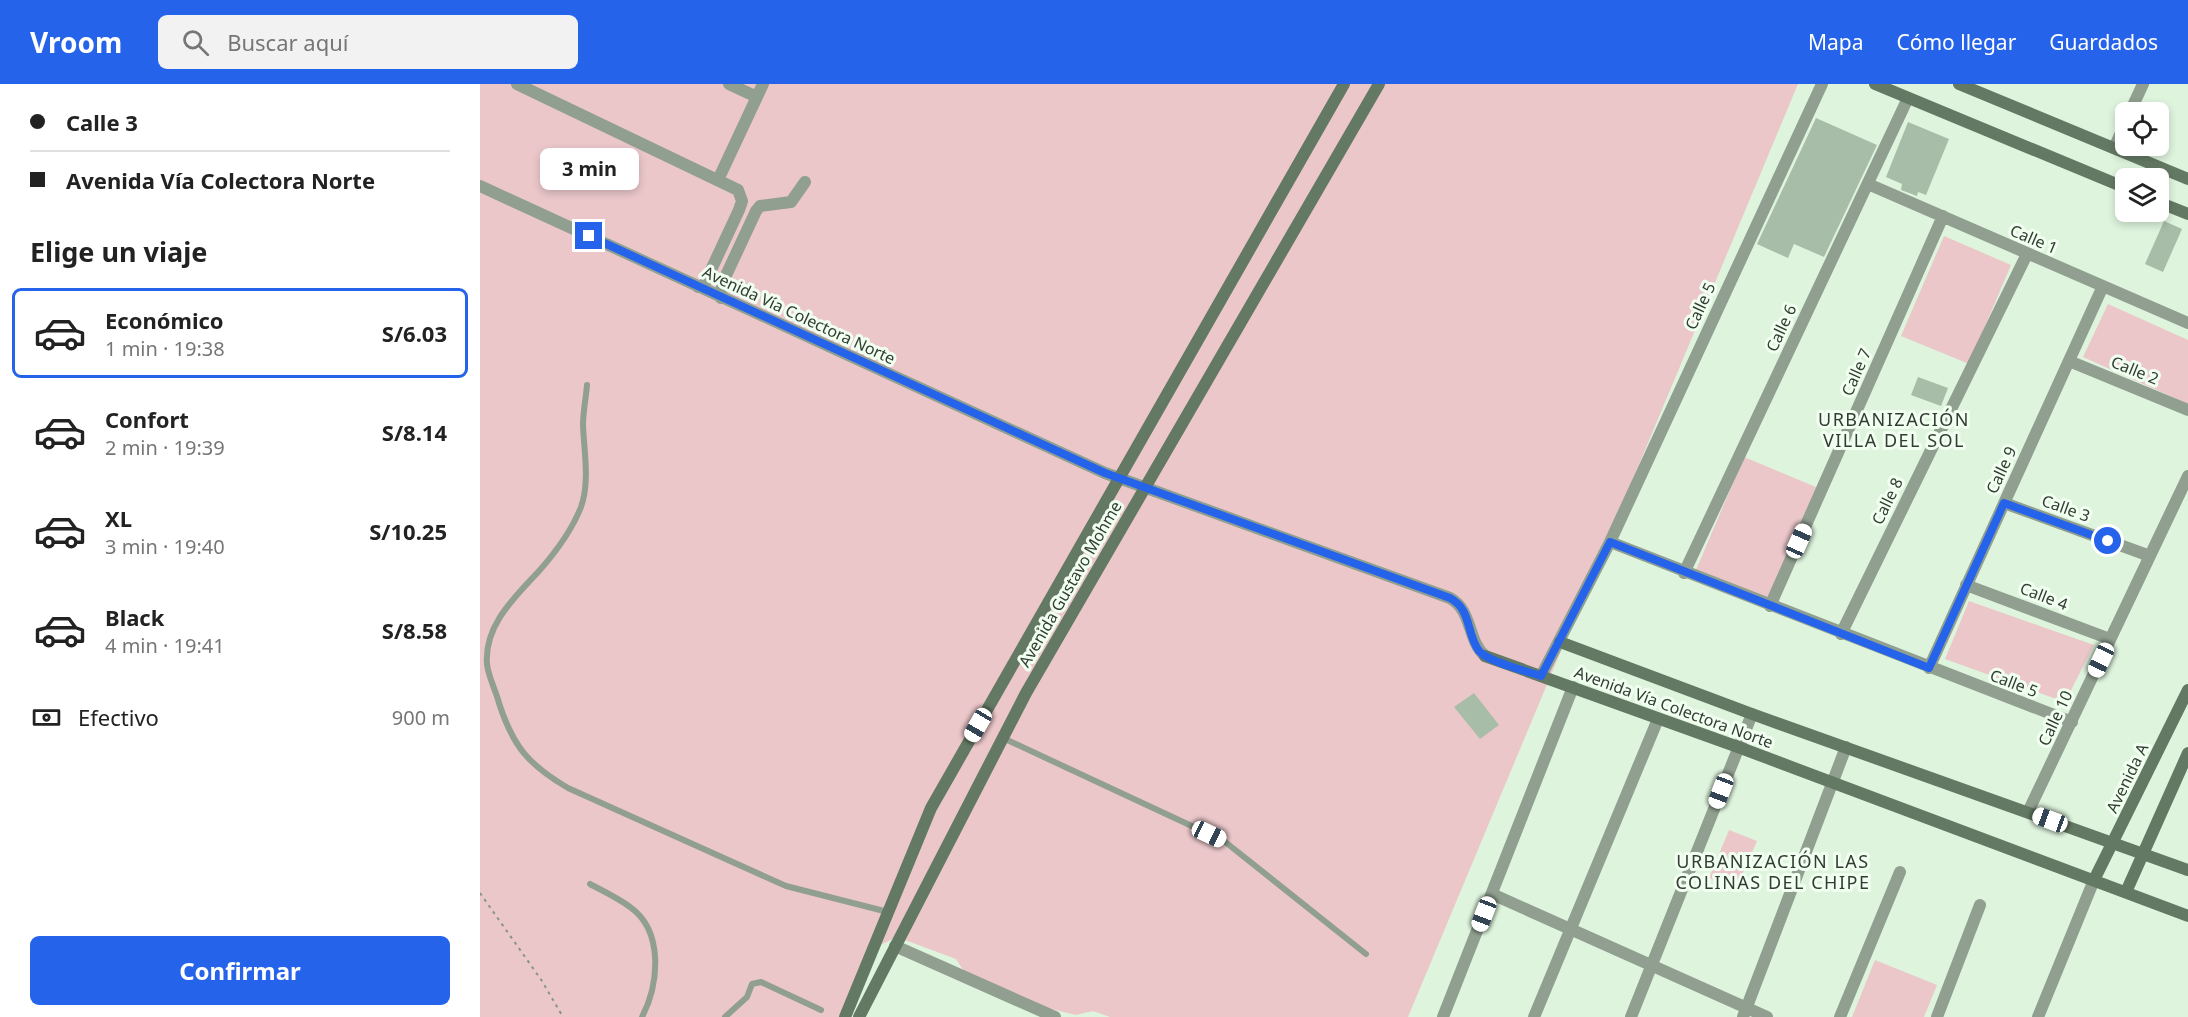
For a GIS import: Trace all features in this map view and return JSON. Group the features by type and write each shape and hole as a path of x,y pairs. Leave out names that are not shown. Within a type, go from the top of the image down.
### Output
{"street":[{"path":"517,84 738,190 742,201 704,285 698,287"},
{"path":"729,84 757,97"},
{"path":"718,180 764,84"},
{"name":"Avenida Gustavo Mohme","path":"845,1017 931,807 1344,84"},
{"name":"Avenida Gustavo Mohme","path":"859,1017 1002,737 1379,84"},
{"name":"Calle 5","path":"1541,676 1610,542 1822,84"},
{"path":"1875,84 2115,183"},
{"path":"1959,84 2188,178"},
{"path":"2135,102 2143,84"},
{"name":"Calle 6","path":"1684,573 1908,98"},
{"path":"721,298 722,284 760,206 791,202 805,182"},
{"name":"Calle 1","path":"1868,184 2188,323"},
{"name":"Avenida Vía Colectora Norte","path":"480,186 1105,473 1450,598 1465,613 1477,646 1485,656 1738,747 2188,916"},
{"path":"2169,206 2188,214"},
{"name":"Calle 7","path":"1770,606 1943,216"},
{"name":"Calle 8","path":"1840,634 2028,254"},
{"name":"Calle 9","path":"1929,668 2103,286"},
{"name":"Calle 2","path":"2069,362 2188,410"},
{"name":"Calle 10","path":"2028,812 2188,476"},
{"name":"Calle 3","path":"2004,503 2150,556"},
{"name":"Calle 5","path":"1610,542 1840,634 2072,722"},
{"name":"Calle 4","path":"1966,585 2110,639"},
{"name":"Avenida Vía Colectora Norte","path":"1560,642 1752,714 2188,870"},
{"path":"1443,1017 1573,687"},
{"name":"Avenida A","path":"2094,880 2114,844 2188,690"},
{"path":"1631,1017 1653,967 1752,714"},
{"path":"1534,1017 1658,719"},
{"path":"1745,1012 1846,747"},
{"path":"2126,892 2188,753"},
{"path":"1840,1017 1900,872"},
{"path":"2038,1017 2094,880"},
{"path":"1492,894 1653,967 1745,1012 1767,1017"},
{"path":"1937,1017 1980,905"},
{"path":"895,946 1055,1017"}],"lane":[{"path":"587,385 583,422 585,492 581,507 568,532 540,570 502,612 490,639 487,664 500,706 527,760 541,772 568,788 786,886 888,912"},
{"path":"1002,737 1224,841 1366,954"},
{"path":"590,884 631,908 646,924 651,934 656,963 654,983 642,1017"},
{"path":"725,1017 747,997 752,984 760,982 821,1010"}],"path":[{"path":"480,893 536,972 563,1017"}],"shaded area":[{"path":"480,84 1798,84 1408,1017 1110,1017 1093,1011 1076,1015 1036,1005 965,973 956,959 897,937 876,947 844,1017 480,1017"},
{"path":"1944,236 2011,265 1969,364 1901,336"},
{"path":"2108,304 2188,340 2188,404 2083,357"},
{"path":"1744,457 1816,487 1769,600 1696,570"},
{"path":"1969,601 2094,645 2065,702 1945,659"},
{"path":"1729,830 1757,841 1736,889 1709,878"},
{"path":"1875,960 1937,985 1924,1017 1852,1017"}],"building":[{"path":"1816,118 1877,145 1824,257 1794,244 1788,258 1757,244"},
{"path":"1908,122 1949,139 1926,195 1918,192 1917,196 1901,190 1902,184 1886,177"},
{"path":"2164,222 2182,229 2163,272 2145,264"},
{"path":"1918,377 1948,388 1941,406 1911,395"},
{"path":"1474,693 1499,725 1480,739 1454,707"}],"district":[{"name":"URBANIZACIÓN VILLA DEL SOL","path":"1894,430"},
{"name":"URBANIZACIÓN LAS COLINAS DEL CHIPE","path":"1773,872"}],"route":[{"path":"589,236 1105,473 1450,598 1465,613 1479,651 1485,656 1541,676 1610,542 1929,668 2004,503 2108,541"}]}
